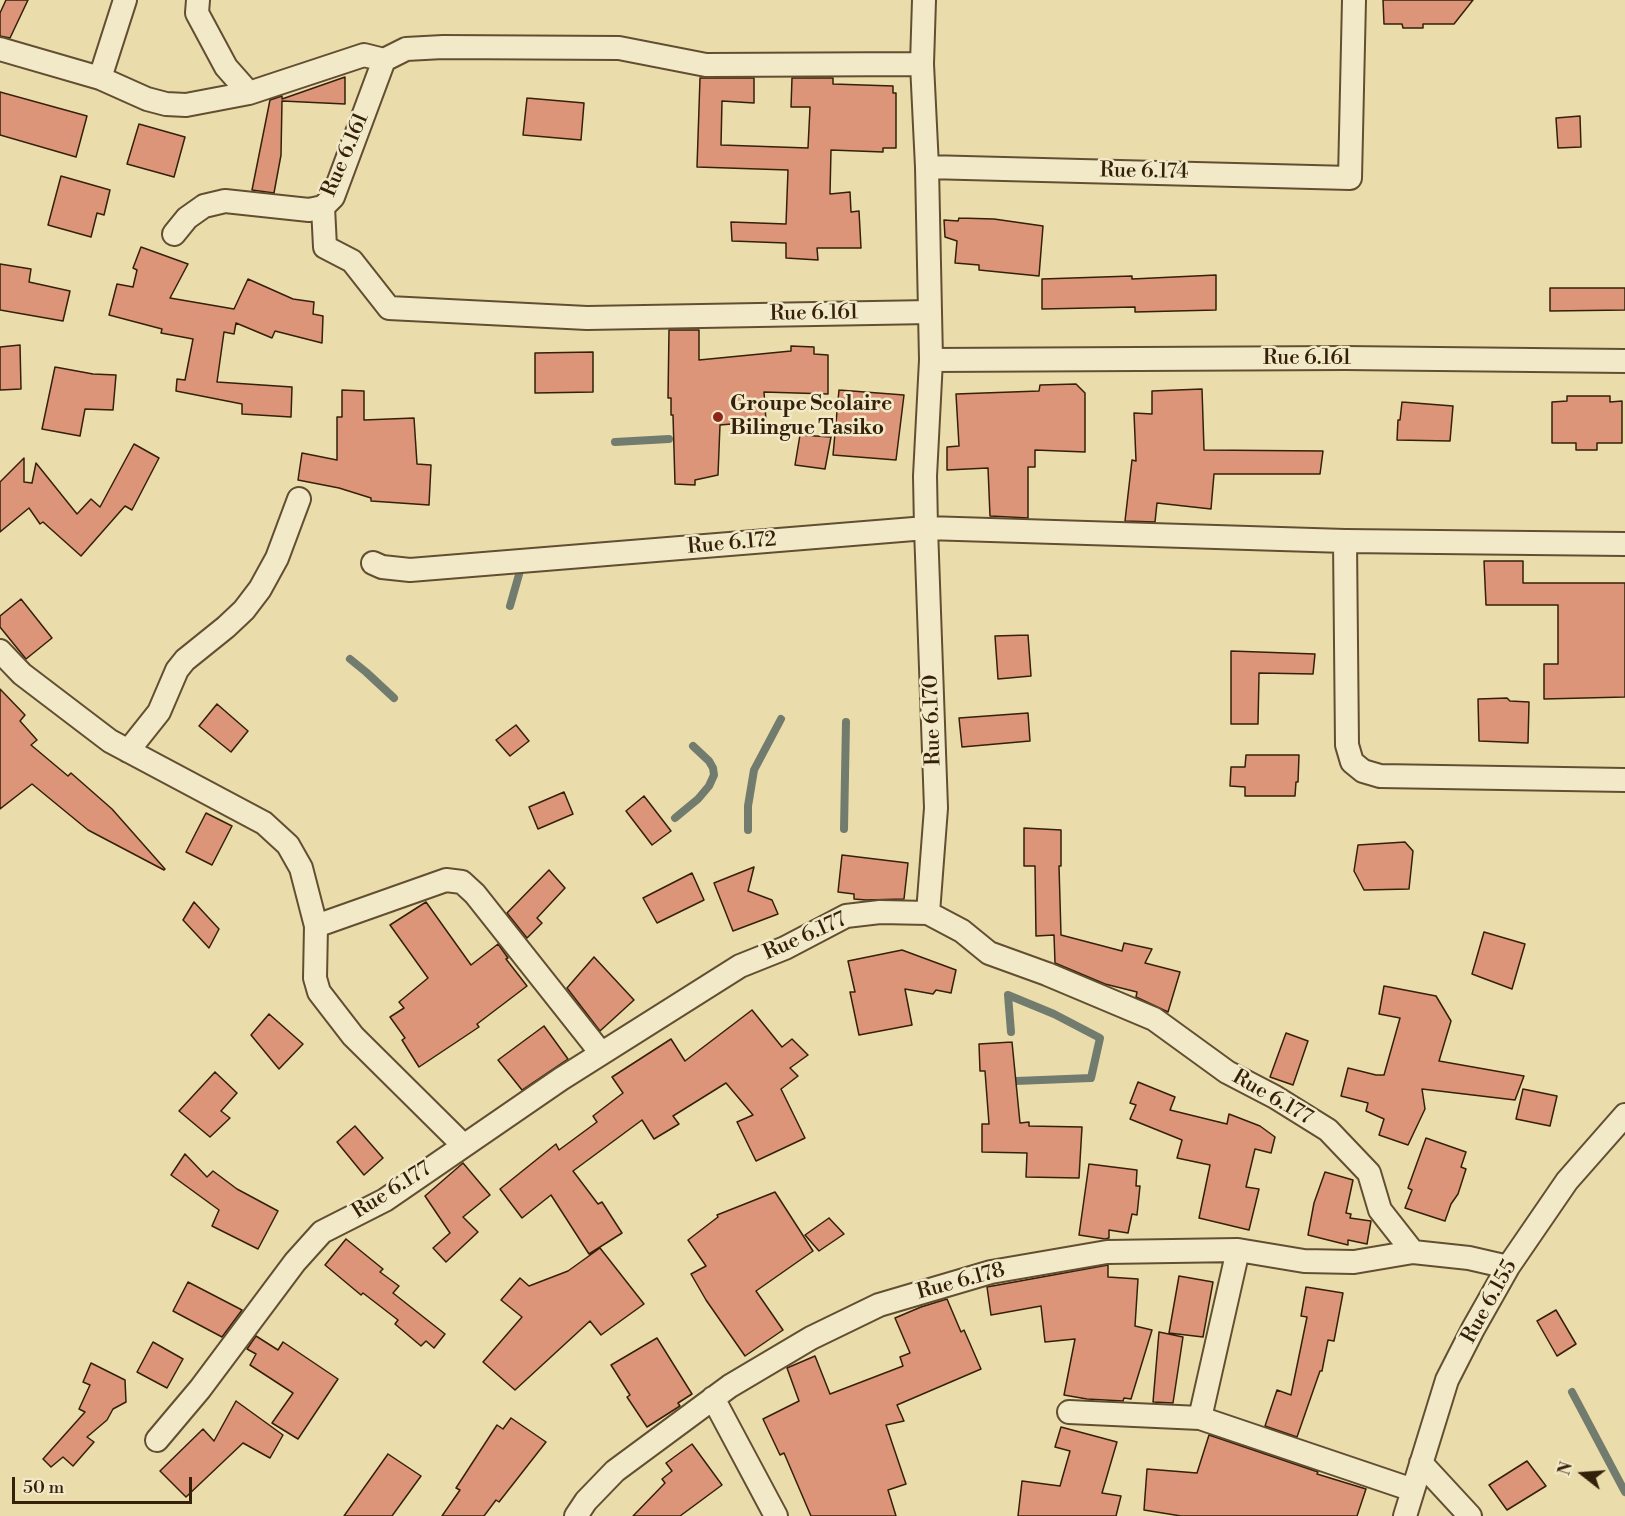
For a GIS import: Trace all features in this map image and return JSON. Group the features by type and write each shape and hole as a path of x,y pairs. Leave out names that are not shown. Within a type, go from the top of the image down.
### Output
{"street":[{"path":"100,78 125,0"},
{"path":"198,0 197,13 225,67 249,93"},
{"path":"924,0 922,64 927,167 931,360 925,476 926,528"},
{"name":"Rue 6.174","path":"927,167 1350,178 1354,0"},
{"path":"0,49 100,78 147,99 166,104 186,105 249,93 364,55 384,60 406,49 434,47 618,48 706,65 922,64"},
{"name":"Rue 6.161","path":"384,60 333,197 323,207 325,247 352,261 389,308 587,318 930,312"},
{"path":"174,234 187,218 204,206 225,201 309,210 323,207"},
{"name":"Rue 6.161","path":"931,360 1345,358 1625,360"},
{"path":"128,750 159,712 177,670 185,660 244,610 260,589 277,558 299,499"},
{"name":"Rue 6.172","path":"372,563 382,567 410,570 926,528 1345,541 1625,544"},
{"name":"Rue 6.170","path":"926,528 936,808 928,913"},
{"path":"1345,541 1347,745 1352,762 1364,771 1380,776 1625,780"},
{"path":"0,651 22,674 110,741 264,823 288,845 300,868 316,926 315,978 319,992 352,1036 463,1145"},
{"path":"316,926 446,880 462,882 475,894 601,1053"},
{"name":"Rue 6.177","path":"156,1440 200,1389 295,1262 322,1232 385,1200 601,1053 740,966 785,948 846,916 880,912 928,913 962,931 989,953 1047,974 1154,1019 1227,1072 1275,1097 1328,1130 1369,1173 1380,1210 1413,1252"},
{"name":"Rue 6.155","path":"1405,1516 1447,1380 1508,1267 1567,1181 1625,1115"},
{"path":"1200,1419 1238,1250"},
{"name":"Rue 6.178","path":"576,1516 586,1501 615,1471 730,1386 811,1338 879,1305 992,1272 1107,1252 1238,1250 1304,1261 1353,1262 1413,1252"},
{"path":"1413,1252 1469,1258 1508,1267"},
{"path":"713,1398 776,1516"},
{"path":"1069,1412 1200,1419 1413,1490"},
{"path":"1421,1462 1470,1516"}],"building":[{"path":"6,0 28,0 10,38 0,36 0,13"},
{"path":"1383,0 1473,0 1454,24 1423,24 1423,28 1403,28 1402,24 1384,24"},
{"path":"345,77 345,104 282,101 281,155 274,193 252,190 270,100 282,96 282,99"},
{"path":"700,78 754,78 754,103 722,101 721,145 808,148 810,107 791,107 792,78 833,78 833,84 893,86 893,93 896,93 896,148 883,148 883,152 831,150 830,194 850,192 851,212 859,211 861,248 817,248 818,260 786,258 786,243 732,241 731,222 786,224 788,170 697,167"},
{"path":"0,92 87,116 76,157 0,135"},
{"path":"527,98 584,103 581,140 523,135"},
{"path":"1580,116 1581,147 1558,148 1556,118"},
{"path":"139,124 185,137 174,177 127,164"},
{"path":"61,176 110,190 104,215 97,213 91,237 48,225"},
{"path":"959,218 994,219 1043,226 1039,276 979,270 979,265 955,263 957,241 945,237 944,220 958,221"},
{"path":"141,247 188,264 170,298 234,309 248,279 293,299 314,302 313,314 323,316 322,343 275,331 272,338 236,323 234,334 224,332 217,382 292,387 291,417 242,414 242,404 176,391 177,379 185,380 193,339 161,333 162,329 109,315 117,284 133,287 137,270 133,268"},
{"path":"0,264 31,269 29,282 70,291 63,321 0,310"},
{"path":"1216,275 1216,310 1135,312 1135,307 1042,309 1042,279 1132,276 1132,279"},
{"path":"1550,288 1625,288 1625,310 1550,311"},
{"name":"Groupe Scolaire Bilingue Tasiko","path":"669,330 699,330 699,360 791,351 791,346 814,347 814,354 828,355 828,394 764,392 766,421 720,425 718,475 695,480 695,485 675,484 673,415 671,415 671,398 668,398"},
{"path":"20,345 21,389 0,390 0,347"},
{"path":"593,352 593,392 535,393 535,353"},
{"path":"55,367 93,374 116,375 113,410 85,409 80,436 42,429"},
{"path":"1076,384 1085,393 1085,452 1035,450 1035,467 1028,467 1028,518 990,516 988,468 947,470 947,447 959,446 956,394 1039,391 1040,385"},
{"path":"1202,389 1204,450 1323,451 1320,474 1214,474 1211,509 1157,503 1155,522 1125,521 1132,460 1136,461 1134,413 1152,414 1152,391"},
{"path":"342,390 364,391 364,420 414,418 417,464 431,465 429,505 371,501 371,498 339,488 298,480 302,453 337,460 337,417 342,417"},
{"path":"839,390 904,395 896,460 833,455"},
{"path":"1567,396 1610,396 1610,402 1622,401 1622,443 1597,443 1597,450 1576,450 1576,443 1552,443 1552,402 1567,401"},
{"path":"1402,402 1453,406 1450,441 1397,440"},
{"path":"800,435 831,437 825,469 795,465"},
{"path":"134,444 159,458 132,510 125,506 81,556 43,522 40,524 29,508 0,532 0,482 24,458 24,482 32,483 36,463 77,514 91,499 100,507"},
{"path":"1484,561 1523,561 1523,583 1625,583 1625,697 1544,699 1544,664 1558,664 1558,605 1486,605"},
{"path":"21,599 52,638 26,659 0,627 0,616"},
{"path":"1028,635 1031,676 998,679 995,636"},
{"path":"1231,651 1315,654 1313,674 1259,673 1258,724 1231,724"},
{"path":"0,689 25,715 20,721 37,740 31,745 68,776 71,773 112,809 164,870 88,830 32,784 0,809"},
{"path":"1507,698 1510,701 1529,702 1528,743 1479,741 1478,699"},
{"path":"217,704 248,731 231,752 199,726"},
{"path":"1028,713 1030,741 962,747 959,718"},
{"path":"516,725 529,741 510,756 496,740"},
{"path":"1246,755 1299,755 1295,796 1245,796 1245,787 1230,786 1231,767 1245,767"},
{"path":"564,792 573,814 538,829 529,807"},
{"path":"644,796 671,831 652,845 626,811"},
{"path":"206,813 232,826 212,865 186,852"},
{"path":"1024,828 1061,830 1061,866 1059,866 1061,935 1122,951 1124,943 1152,949 1145,963 1180,972 1168,1012 1136,997 1137,992 1105,984 1055,963 1054,935 1036,936 1035,866 1024,866"},
{"path":"1405,842 1413,851 1409,889 1364,890 1354,871 1358,845"},
{"path":"842,855 908,863 904,899 854,899 854,894 838,892"},
{"path":"754,867 748,891 772,900 778,914 733,931 714,883"},
{"path":"549,870 565,888 537,918 542,923 527,938 507,913"},
{"path":"692,873 704,900 657,923 643,898"},
{"path":"194,902 219,929 209,948 183,920"},
{"path":"426,902 471,965 498,944 508,958 506,959 527,986 477,1024 479,1027 419,1067 402,1040 405,1038 390,1017 404,1008 399,1002 428,978 390,925"},
{"path":"1484,932 1525,944 1512,989 1472,974"},
{"path":"902,950 956,970 951,993 936,990 933,994 905,989 912,1025 859,1035 850,992 855,992 848,961"},
{"path":"594,957 634,1000 600,1031 567,988"},
{"path":"1384,986 1436,996 1451,1021 1439,1061 1524,1076 1515,1100 1422,1089 1425,1109 1408,1145 1379,1135 1384,1119 1366,1111 1368,1103 1341,1096 1348,1068 1384,1075 1400,1018 1379,1014"},
{"path":"752,1010 782,1047 792,1039 808,1055 790,1068 798,1076 781,1089 805,1138 756,1161 737,1122 753,1115 726,1083 673,1116 679,1124 654,1139 642,1120 573,1171 598,1204 602,1202 622,1233 589,1254 551,1195 522,1218 500,1189 556,1144 559,1150 597,1122 593,1116 623,1093 612,1077 671,1039 685,1061"},
{"path":"269,1014 303,1044 279,1069 251,1035"},
{"path":"544,1026 568,1059 522,1090 498,1060"},
{"path":"1286,1033 1308,1041 1293,1085 1270,1077"},
{"path":"1012,1042 1020,1123 1029,1122 1029,1126 1082,1127 1079,1178 1026,1177 1027,1153 982,1152 982,1124 989,1124 985,1071 980,1071 979,1044"},
{"path":"215,1072 237,1093 221,1111 230,1118 210,1137 179,1111"},
{"path":"1138,1082 1175,1097 1170,1110 1227,1124 1229,1114 1260,1126 1275,1137 1271,1153 1255,1149 1246,1187 1259,1189 1249,1230 1199,1218 1210,1165 1177,1158 1182,1140 1130,1119 1136,1105 1130,1103"},
{"path":"1523,1089 1557,1096 1550,1126 1516,1119"},
{"path":"355,1126 383,1158 364,1175 337,1142"},
{"path":"1426,1138 1466,1152 1461,1167 1466,1169 1458,1194 1451,1204 1445,1221 1405,1208 1412,1190 1408,1188"},
{"path":"185,1154 207,1177 213,1171 237,1189 278,1211 258,1249 212,1226 219,1210 171,1175"},
{"path":"463,1163 490,1195 463,1217 478,1232 446,1262 433,1248 450,1233 425,1196"},
{"path":"1089,1164 1137,1170 1136,1186 1140,1186 1137,1215 1132,1214 1128,1233 1109,1230 1109,1238 1105,1239 1079,1235"},
{"path":"1325,1172 1353,1180 1346,1213 1351,1214 1350,1218 1371,1221 1367,1244 1348,1240 1348,1245 1308,1235 1314,1203"},
{"path":"775,1192 813,1251 756,1291 783,1330 745,1356 691,1274 706,1266 688,1240 718,1217 717,1215"},
{"path":"829,1218 844,1234 819,1251 805,1235"},
{"path":"346,1239 383,1269 380,1272 399,1286 393,1293 445,1334 434,1348 426,1341 421,1346 395,1324 398,1320 363,1293 361,1295 325,1265"},
{"path":"600,1248 644,1304 601,1335 590,1321 515,1390 483,1362 522,1317 501,1300 520,1278 529,1286 568,1271"},
{"path":"1108,1265 1108,1277 1138,1279 1135,1326 1152,1330 1131,1399 1124,1398 1123,1401 1087,1399 1064,1395 1075,1339 1045,1342 1041,1306 991,1315 987,1287"},
{"path":"1179,1276 1213,1282 1203,1337 1169,1333"},
{"path":"188,1282 242,1310 222,1337 173,1311"},
{"path":"1306,1287 1343,1293 1334,1341 1328,1340 1322,1371 1320,1371 1297,1437 1265,1426 1277,1390 1291,1395 1307,1317 1301,1316"},
{"path":"947,1299 961,1332 964,1330 981,1369 897,1405 904,1421 886,1425 906,1484 888,1490 896,1516 811,1516 784,1453 780,1455 763,1419 799,1401 787,1368 815,1356 830,1394 903,1366 900,1357 910,1353 895,1318"},
{"path":"1556,1310 1576,1344 1557,1356 1537,1321"},
{"path":"1159,1332 1183,1337 1173,1403 1153,1402"},
{"path":"256,1336 278,1350 283,1342 338,1379 298,1439 272,1423 293,1393 250,1365 256,1354 247,1349"},
{"path":"657,1338 692,1394 678,1403 680,1406 647,1427 627,1397 630,1395 611,1365"},
{"path":"153,1342 183,1359 167,1388 137,1372"},
{"path":"91,1363 125,1380 126,1402 113,1409 107,1420 87,1437 94,1442 73,1466 63,1457 51,1467 43,1459 85,1412 79,1409 90,1385 83,1382"},
{"path":"236,1401 283,1435 270,1458 243,1443 186,1497 160,1471 203,1429 214,1441"},
{"path":"511,1418 546,1442 499,1502 496,1500 484,1516 442,1516 460,1490 456,1488 497,1425 503,1429"},
{"path":"1061,1427 1117,1442 1102,1493 1121,1496 1116,1516 1018,1516 1022,1481 1060,1486 1070,1451 1055,1447"},
{"path":"1209,1435 1366,1489 1357,1516 1181,1516 1144,1510 1147,1469 1197,1473"},
{"path":"692,1444 722,1485 680,1516 633,1516 665,1483 662,1479 672,1471 666,1463"},
{"path":"388,1454 421,1476 392,1516 344,1516"},
{"path":"1527,1461 1546,1486 1507,1510 1489,1485"}],"waterway":[{"path":"615,442 669,439"},
{"path":"510,606 520,571"},
{"path":"350,659 394,698"},
{"path":"748,830 748,806 754,770 781,719"},
{"path":"844,829 846,722"},
{"path":"675,818 698,799 709,786 714,775 709,761 693,746"},
{"path":"1011,1032 1008,995 1054,1014 1100,1038 1091,1078 1016,1081"},
{"path":"1572,1392 1625,1492"}],"place":[{"name":"Groupe Scolaire Bilingue Tasiko","path":"718,417"}]}
